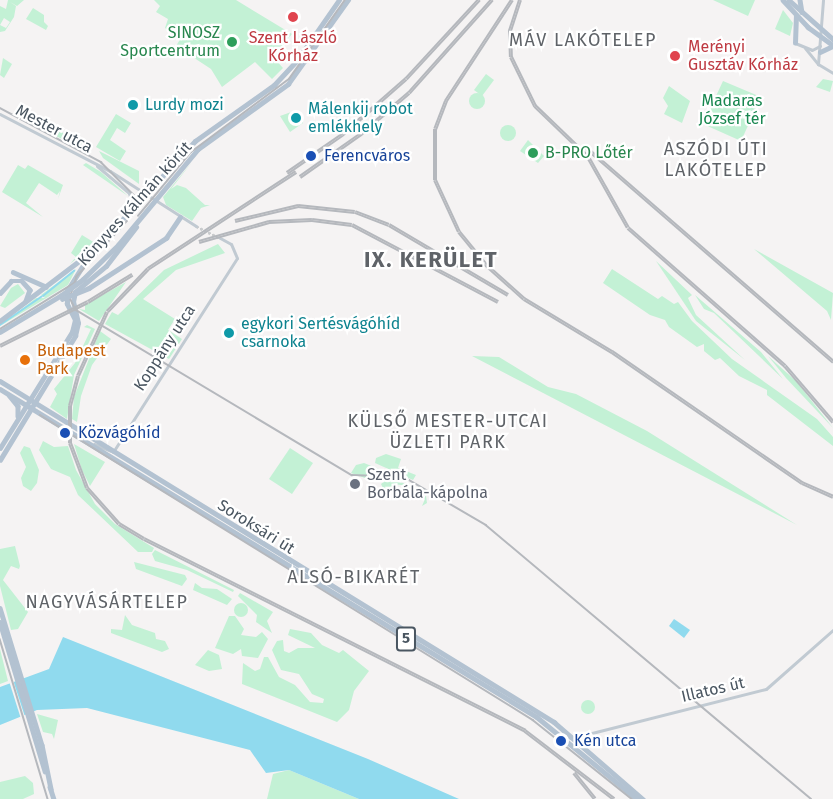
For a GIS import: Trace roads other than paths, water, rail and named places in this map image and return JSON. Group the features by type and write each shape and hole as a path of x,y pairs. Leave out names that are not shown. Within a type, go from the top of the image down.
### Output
{"main road":[{"name":"Könyves Kálmán körút","path":"0,321 95,249 195,141 279,79 303,53 339,0"},
{"name":"Könyves Kálmán körút","path":"61,298 83,279 142,216 163,188 207,142 288,84 348,0"},
{"path":"783,0 796,15 833,45 820,52"},
{"path":"789,0 822,35 833,39"},
{"path":"800,0 800,8 809,21"},
{"path":"795,43 796,15"},
{"path":"0,460 69,343 74,327 75,292 114,258 142,216"},
{"path":"0,332 61,298 89,288 160,242 173,231 180,217"},
{"path":"75,311 67,301 68,287 95,249"},
{"path":"14,270 41,287 49,286"},
{"path":"0,293 5,285 17,279 28,285 30,295 23,305"},
{"name":"Soroksári út","path":"0,381 115,458 576,739 643,799"},
{"name":"Soroksári út","path":"0,389 32,404 113,451 566,734"},
{"path":"7,393 17,404 18,419"},
{"path":"0,448 18,419 32,404"},
{"path":"0,608 54,799"},
{"path":"0,622 19,675"},
{"path":"566,734 576,739"},
{"name":"Soroksári út","path":"576,739 637,799"}],"street":[{"path":"818,64 823,0"},
{"path":"795,43 814,49 821,45"},
{"path":"805,48 818,64 833,73"},
{"name":"Mester utca","path":"0,114 96,165 196,226"},
{"name":"Mester utca","path":"96,165 129,193 133,207"},
{"path":"163,188 164,208"},
{"name":"Koppány utca","path":"113,451 237,258 231,244 220,238"},
{"path":"94,444 113,451 115,458"},
{"name":"Illatos út","path":"576,739 766,689 833,630"}],"water":[{"path":"674,619 690,630 684,638 669,626"},
{"path":"63,637 368,759 459,799 359,799 289,770 266,773 250,750 87,708 37,710 0,725 0,687 49,669"}],"waterway":[{"path":"43,296 74,271"},
{"path":"0,325 41,297"}],"tunnel":[{"path":"196,226 220,238"}],"tram line":[{"path":"138,216 191,152 289,79 345,0"},
{"path":"0,108 101,162 136,197 133,215 77,277 70,298 76,310 352,475 404,477 486,525 811,799"},
{"path":"0,329 76,282"},
{"path":"40,415 533,720 632,799"},
{"path":"0,639 48,799"}],"railway":[{"path":"287,173 342,135 406,79 479,0"},
{"path":"300,177 361,134 409,93 492,0"},
{"path":"512,0 446,101 435,129 435,180 459,232 486,265 524,299 612,352 802,483 833,497"},
{"path":"520,0 510,31 511,57 535,106 588,157 628,228 785,366 833,422"},
{"path":"584,146 833,362"},
{"path":"296,172 148,269 107,312 78,376 70,406 70,443 87,488 119,524 144,539 525,731 614,799"},
{"path":"235,221 298,206 355,212 389,225 508,295"},
{"path":"199,242 269,222 312,220 352,225 498,302"},
{"path":"0,346 88,302 132,275"},
{"path":"574,773 595,799"}],"place":[{"name":"Szent László Kórház","path":"293,17"},
{"name":"SINOSZ Sportcentrum","path":"232,42"},
{"name":"Merényi Gusztáv Kórház","path":"675,56"},
{"name":"Lurdy mozi","path":"133,105"},
{"name":"Málenkij robot emlékhely","path":"296,118"},
{"name":"B-PRO Lőtér","path":"533,153"},
{"name":"Ferencváros","path":"311,156"},
{"name":"egykori Sertésvágóhíd csarnoka","path":"229,333"},
{"name":"Budapest Park","path":"25,360"},
{"name":"Közvágóhíd","path":"65,433"},
{"name":"Szent Borbála-kápolna","path":"355,484"},
{"name":"Kén utca","path":"561,741"}],"district":[{"name":"MÁV LAKÓTELEP","path":"583,40"},
{"name":"ASZÓDI ÚTI LAKÓTELEP","path":"716,160"},
{"name":"IX. KERÜLET","path":"431,260"},
{"name":"KÜLSŐ MESTER-UTCAI ÜZLETI PARK","path":"448,432"},
{"name":"ALSÓ-BIKARÉT","path":"354,577"},
{"name":"NAGYVÁSÁRTELEP","path":"107,602"}],"park label":[{"name":"Madaras József tér","path":"732,110"}]}
